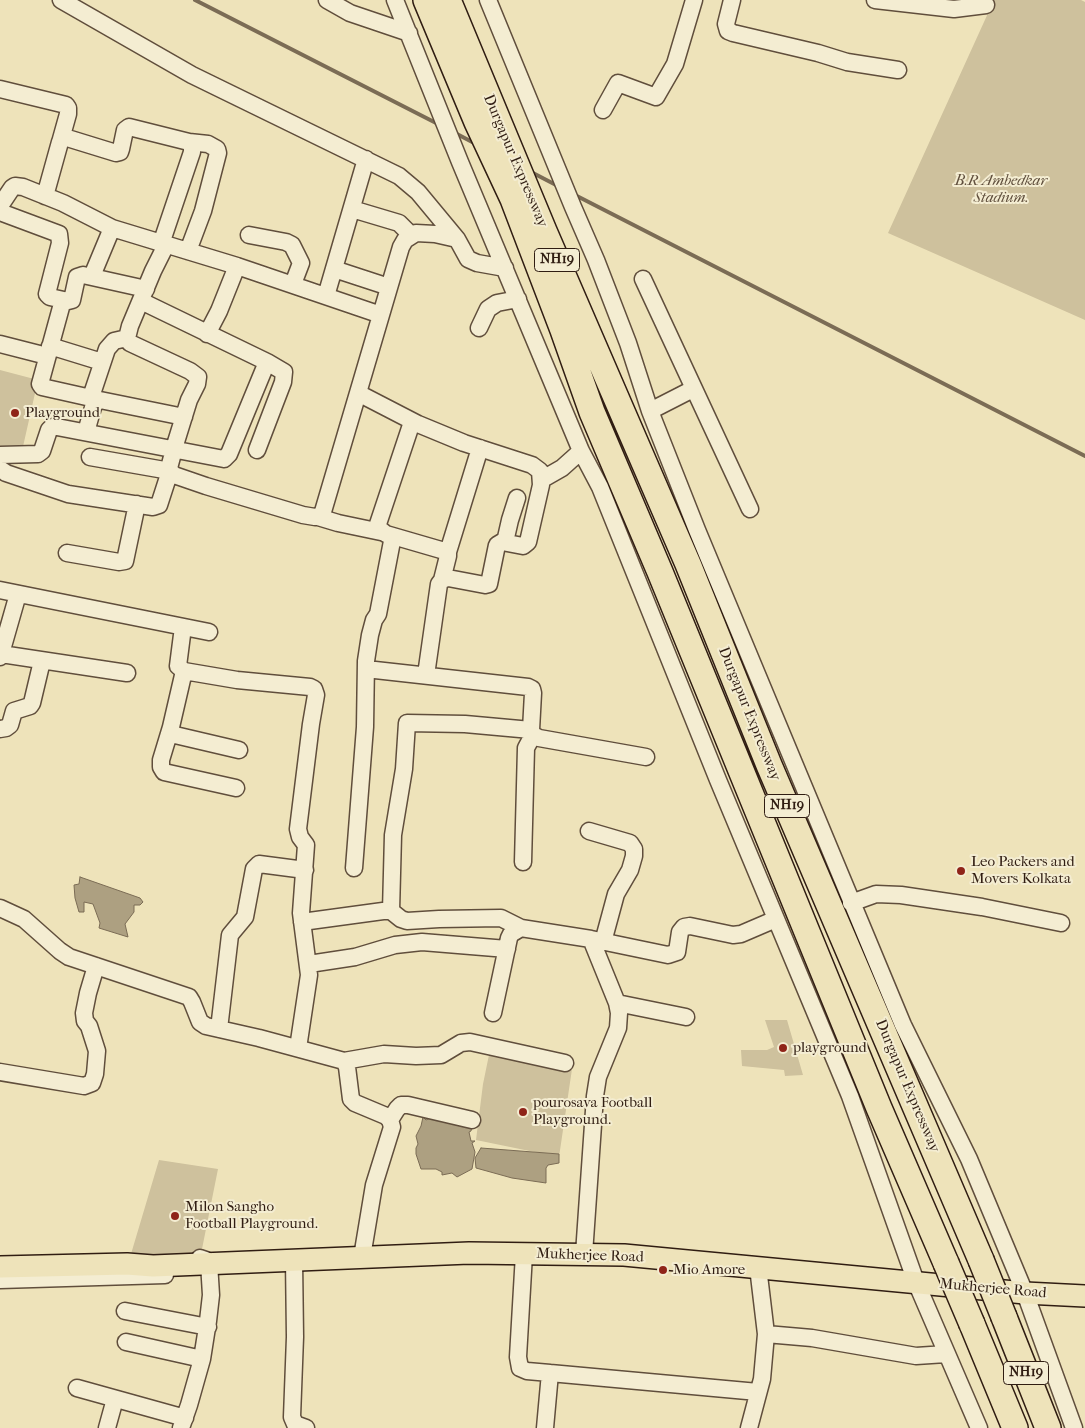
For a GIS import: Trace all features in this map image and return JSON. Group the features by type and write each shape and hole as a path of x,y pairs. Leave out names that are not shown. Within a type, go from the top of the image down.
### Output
{"highway":[{"name":"Durgapur Expressway","path":"426,0 487,121 688,564 769,766 981,1260 1048,1428"},
{"name":"Durgapur Expressway","path":"448,0 487,121"},
{"name":"Durgapur Expressway","path":"508,169 513,199 592,412 660,572 875,1098 1015,1428"}],"main road":[{"name":"Mukherjee Road","path":"0,1267 128,1264 209,1269 294,1260 469,1253 624,1255 1025,1293 1085,1296"}],"street":[{"path":"61,0 192,75 399,176 410,184 457,239 466,256 471,261 505,268"},
{"path":"327,0 350,12 409,34"},
{"path":"395,0 460,162 581,451 600,487 718,780 850,1096 916,1282 979,1428"},
{"path":"488,0 596,260 628,343 650,411 701,539 903,1025 969,1159 1025,1293 1074,1428"},
{"path":"603,110 618,83 656,97 675,64 694,0"},
{"path":"732,0 726,24 728,31 847,62 898,70"},
{"path":"875,0 954,8 986,5"},
{"path":"0,89 66,105 68,108 62,139 45,196"},
{"path":"62,139 67,137 118,153 121,149 125,130 128,127 189,142 208,144 217,149 218,153 203,211 188,251"},
{"path":"0,468 68,494 153,507 159,505 190,396 198,381 198,377 196,374 130,343 127,338 130,326 164,244 192,152 189,142"},
{"path":"326,296 366,159"},
{"path":"0,206 14,187 23,187 63,203 112,228 293,284 382,315"},
{"path":"352,209 399,223 411,235"},
{"path":"0,212 2,218 0,223"},
{"path":"0,212 59,234 60,243 47,294 50,297 72,300 77,277 83,275 92,276 143,295 207,334 282,370 285,378 258,450"},
{"path":"92,276 112,228"},
{"path":"318,517 322,515 401,247 411,235 424,232 457,239"},
{"path":"249,235 286,242 292,246 301,263 293,284"},
{"path":"207,334 219,311 237,266"},
{"path":"334,269 389,287"},
{"path":"643,279 693,389 724,450 750,510"},
{"path":"479,328 488,309 497,303 518,299"},
{"path":"63,300 40,381 42,386 184,417"},
{"path":"86,432 94,404 102,362 110,344 119,339 127,338"},
{"path":"0,344 49,351 102,362"},
{"path":"0,468 41,453 47,433 52,427 175,449 221,460 227,458 267,362"},
{"path":"650,411 693,389"},
{"path":"358,393 412,422 534,466 540,471 541,480 528,542 523,546 505,542 499,543 496,548 489,584 485,585 451,578 442,580"},
{"path":"387,534 377,527 378,520 412,422"},
{"path":"426,675 439,587 480,448"},
{"path":"541,480 562,468 581,451"},
{"path":"90,457 170,471 174,475 206,486 303,515 387,534 448,552"},
{"path":"505,542 517,498"},
{"path":"67,552 119,562 125,561 136,504"},
{"path":"354,868 365,727 366,669 370,635 374,620 378,614 387,534"},
{"path":"0,590 209,632"},
{"path":"18,594 0,655 127,673"},
{"path":"183,627 178,666 184,671 237,680 310,687 314,689 316,695 298,830 300,837 306,845 302,922 309,964 309,984 298,1048"},
{"path":"0,729 10,725 14,711 30,706 32,703 42,661"},
{"path":"366,669 528,686 532,689 532,733 525,755 523,862"},
{"path":"184,671 171,727 160,760 160,767 164,772 236,788"},
{"path":"391,912 394,835 404,768 408,723 465,724 532,733 539,738 646,757"},
{"path":"171,727 175,735 239,750"},
{"path":"584,1254 595,1096 598,1077 618,1028 619,1013 618,1003 597,941 616,894 630,870 634,856 634,849 630,843 589,831"},
{"path":"219,1029 230,936 245,917 254,869 258,864 305,870"},
{"path":"852,903 876,894 902,895 982,907 1061,923"},
{"path":"0,908 24,919 69,957 184,994 192,1002 200,1022 206,1026 344,1061 384,1054 441,1055 461,1043 470,1042 565,1063"},
{"path":"302,922 383,911 391,912 407,921 439,918 501,918 521,928 668,955 677,952 680,932 684,927 690,926 733,935 741,934 776,919"},
{"path":"493,1013 511,934 521,928"},
{"path":"309,964 355,957 395,945 422,942 507,949"},
{"path":"0,1072 84,1086 92,1083 95,1074 97,1051 89,1026 85,1021 84,1013 96,966"},
{"path":"618,1003 686,1017"},
{"path":"344,1061 351,1099 355,1103 386,1116 390,1120 392,1127 370,1202 362,1257"},
{"path":"390,1120 401,1105 472,1120"},
{"path":"524,1254 518,1358 520,1368 527,1371 758,1392"},
{"path":"0,1262 198,1258 202,1259 209,1269 208,1327 202,1359 183,1423 77,1388"},
{"path":"294,1260 295,1337 292,1417 295,1424 306,1428"},
{"path":"749,1428 762,1379 766,1334 758,1267"},
{"path":"0,1280 209,1269"},
{"path":"125,1311 208,1327"},
{"path":"766,1334 812,1338 916,1356 946,1354"},
{"path":"126,1342 202,1359"},
{"path":"545,1428 550,1373"},
{"path":"107,1428 115,1399"}],"green space":[{"name":"B.R Ambedkar Stadium.","path":"994,0 1081,0 1085,2 1085,320 888,233"},
{"name":"Playground","path":"0,370 38,380 22,451 0,446"},
{"name":"playground","path":"765,1020 787,1020 803,1075 785,1076 784,1070 742,1066 741,1050 767,1050 774,1047"},
{"name":"pourosava Football Playground.","path":"490,1050 572,1069 559,1157 476,1140 483,1084"},
{"name":"Milon Sangho Football Playground.","path":"159,1160 218,1169 199,1264 128,1264"}],"shaded area":[{"path":"80,877 140,898 143,902 140,905 134,905 134,912 125,924 128,937 99,928 100,923 93,904 84,902 84,912 79,912 74,885 79,884"},
{"path":"423,1117 426,1120 430,1118 472,1126 469,1132 471,1141 475,1141 472,1143 475,1152 472,1169 457,1177 452,1173 442,1175 442,1172 436,1169 421,1169 416,1154 418,1144 416,1136"},
{"path":"481,1148 559,1154 559,1163 548,1165 546,1168 546,1183 512,1178 476,1168 475,1158"}],"waterway":[{"path":"195,0 440,125"},
{"path":"455,133 476,144"},
{"path":"531,172 558,186"},
{"path":"573,194 1085,456"}],"place":[{"name":"Playground","path":"15,413"},
{"name":"Leo Packers and Movers Kolkata","path":"961,871"},
{"name":"playground","path":"783,1048"},
{"name":"pourosava Football Playground.","path":"523,1112"},
{"name":"Milon Sangho Football Playground.","path":"175,1216"},
{"name":"Mio Amore","path":"663,1270"}]}
